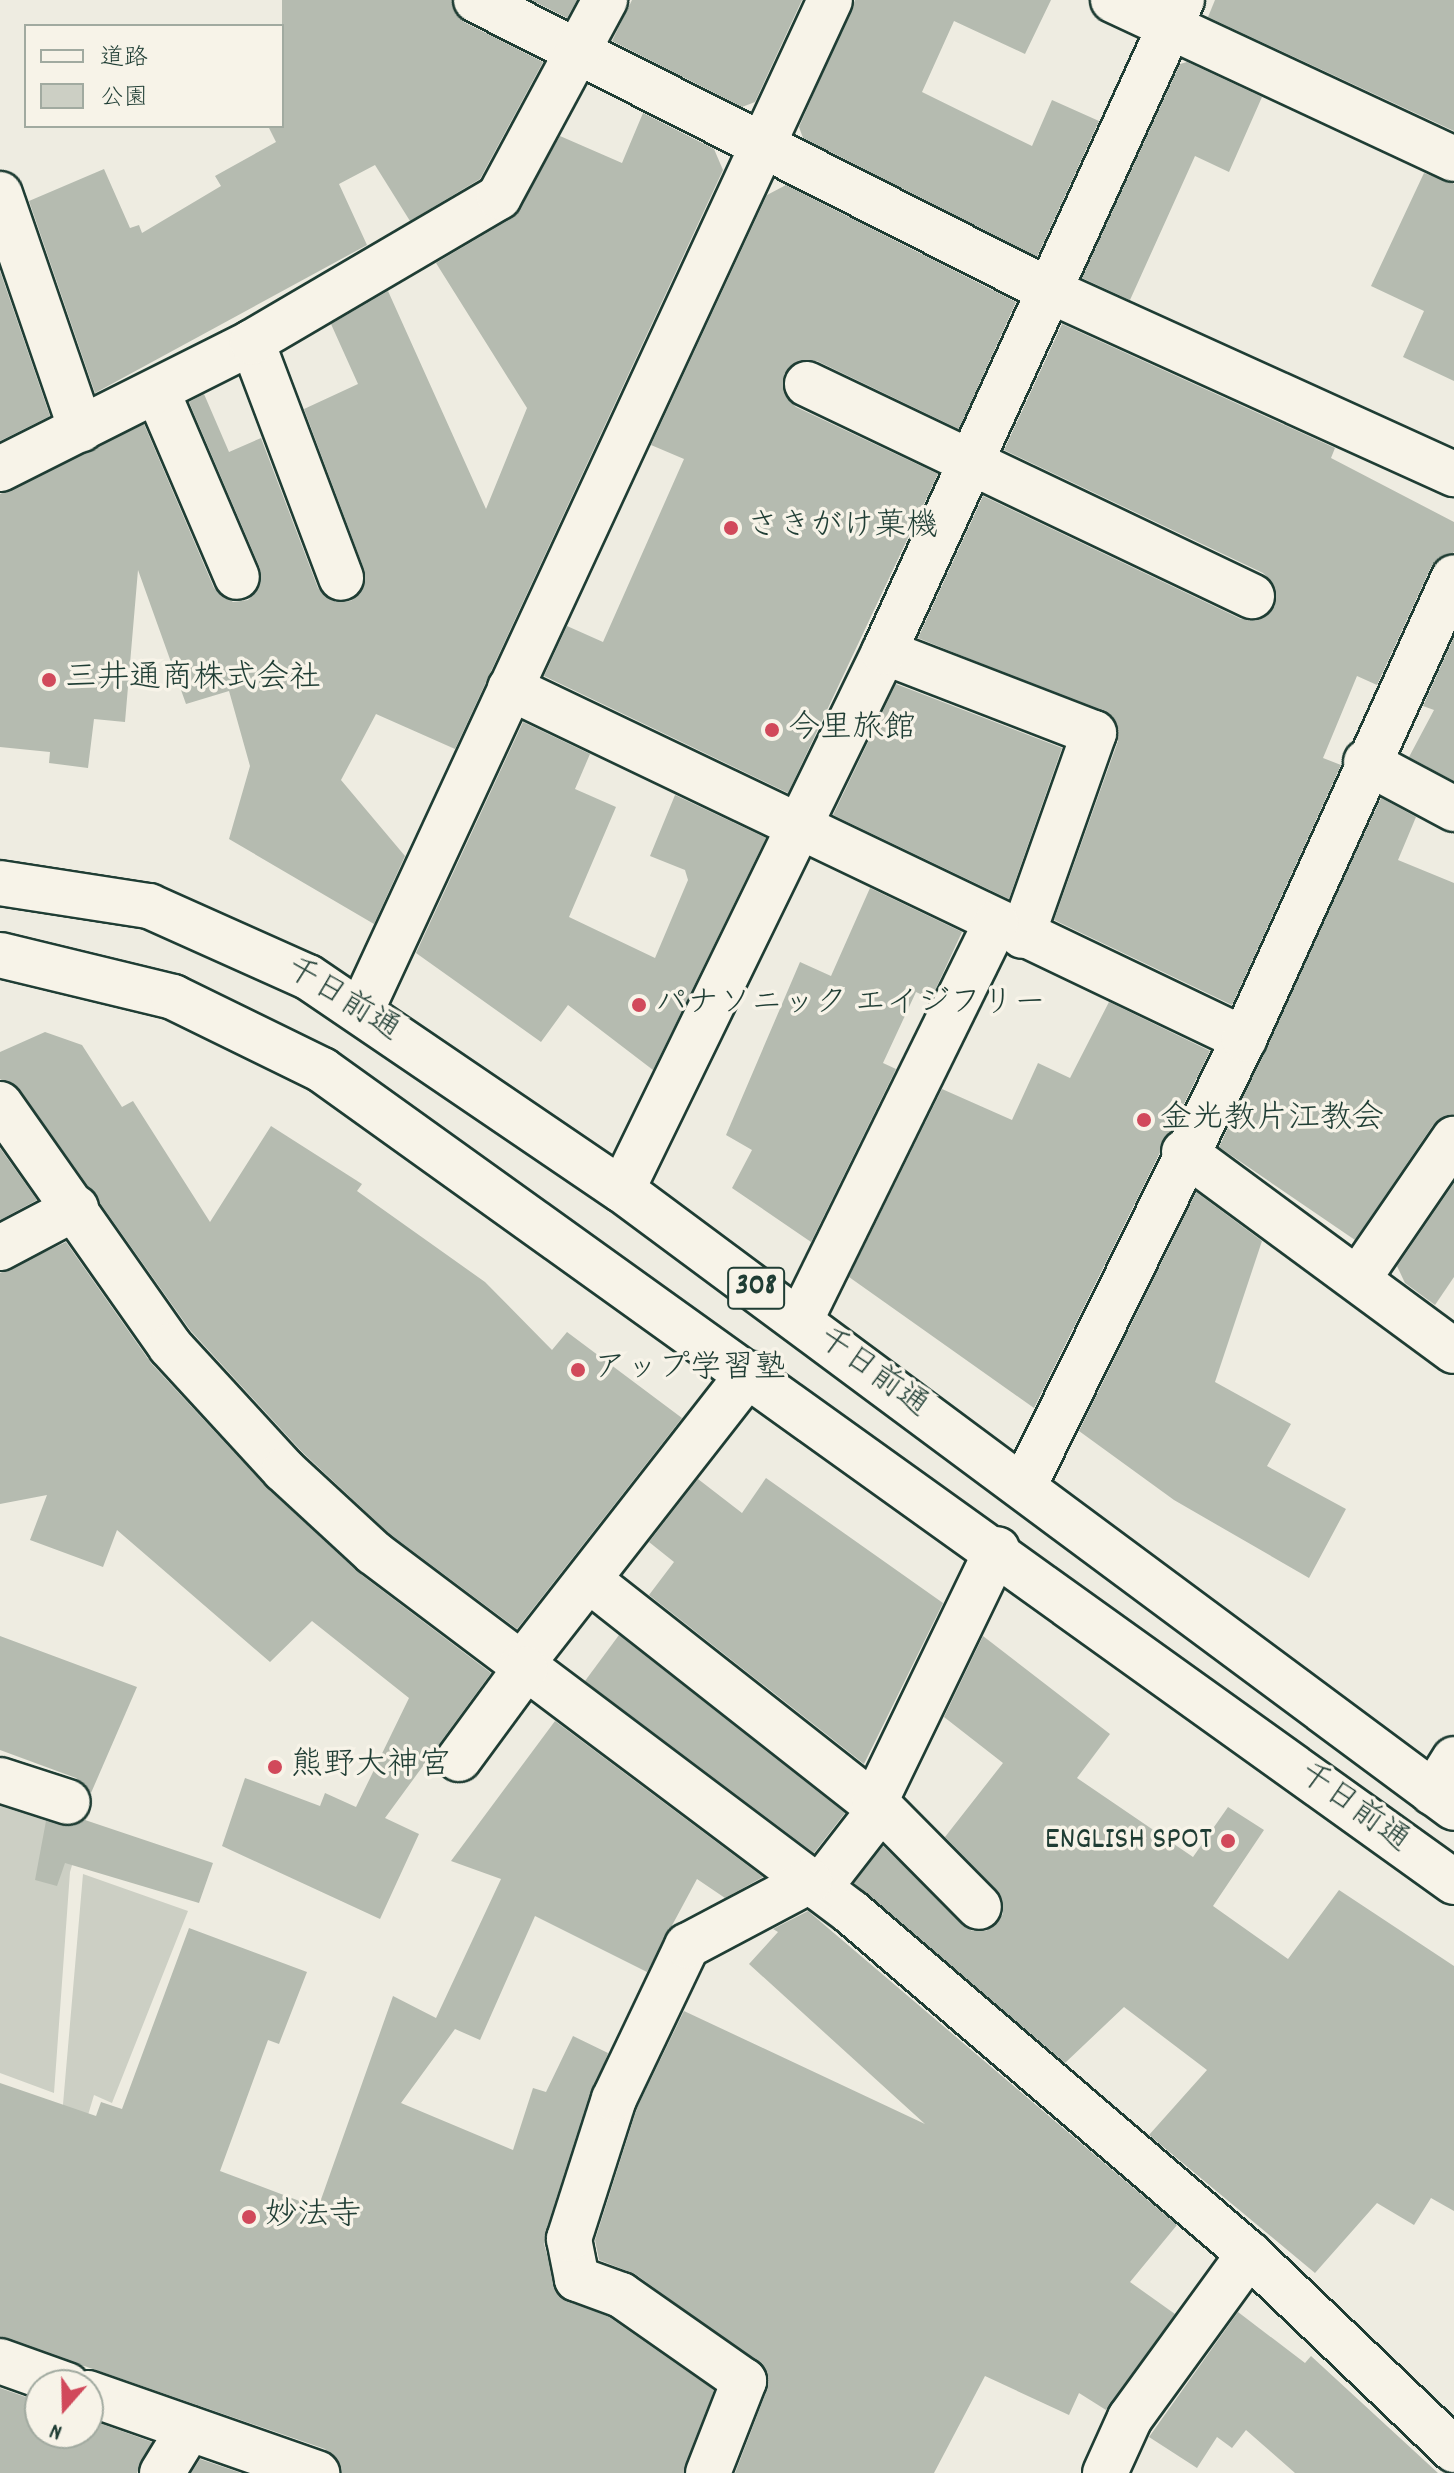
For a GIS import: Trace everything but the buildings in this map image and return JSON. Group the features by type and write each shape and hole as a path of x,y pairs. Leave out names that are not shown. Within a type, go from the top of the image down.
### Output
{"main road":[{"path":"476,0 1048,290 1454,474"},
{"path":"0,469 158,393 252,342 499,197 605,0"},
{"path":"361,1011 830,0"},
{"path":"1113,0 1176,13 1454,159"},
{"path":"622,1190 884,652 1176,13"},
{"path":"0,194 81,429"},
{"path":"252,342 341,578"},
{"path":"807,384 1252,596"},
{"path":"158,393 237,577"},
{"path":"1024,1486 1184,1152 1244,1039 1366,762 1454,577"},
{"path":"800,1321 1009,930 1094,733 884,652"},
{"path":"510,688 801,825 1009,930 1244,1039"},
{"path":"1366,762 1454,809"},
{"name":"千日前通","path":"0,883 149,906 198,923 361,1011 622,1190 1024,1486 1447,1787"},
{"name":"千日前通","path":"0,955 173,997 322,1070 997,1549 1454,1882"},
{"path":"0,1104 76,1208 170,1346 284,1470 374,1553 814,1884 1249,2254 1454,2450"},
{"path":"1358,1279 1454,1139"},
{"path":"1184,1152 1454,1351"},
{"path":"0,1248 76,1208"},
{"path":"459,1759 523,1667 749,1373"},
{"path":"708,2473 744,2381 621,2295 577,2279 569,2239 614,2099 687,1946 814,1884 877,1806 997,1549"},
{"path":"589,1580 877,1806 979,1907"},
{"path":"0,1780 68,1802"},
{"path":"1105,2473 1130,2418 1249,2254"},
{"path":"0,2361 24,2370"},
{"path":"104,2399 317,2473"},
{"path":"162,2473 189,2429"}],"green space":[{"path":"0,1799 84,1826 70,1872 54,2093 0,2073"},
{"path":"83,1874 188,1911 112,2103 94,2095 79,2145 60,2139"}],"place":[{"name":"さきがけ菓機","path":"731,528"},
{"name":"三井通商株式会社","path":"49,680"},
{"name":"今里旅館","path":"772,730"},
{"name":"パナソニック エイジフリー","path":"639,1005"},
{"name":"金光教片江教会","path":"1144,1120"},
{"name":"アップ学習塾","path":"578,1370"},
{"name":"熊野大神宮","path":"275,1767"},
{"name":"ENGLISH SPOT","path":"1228,1841"},
{"name":"妙法寺","path":"249,2217"}]}
